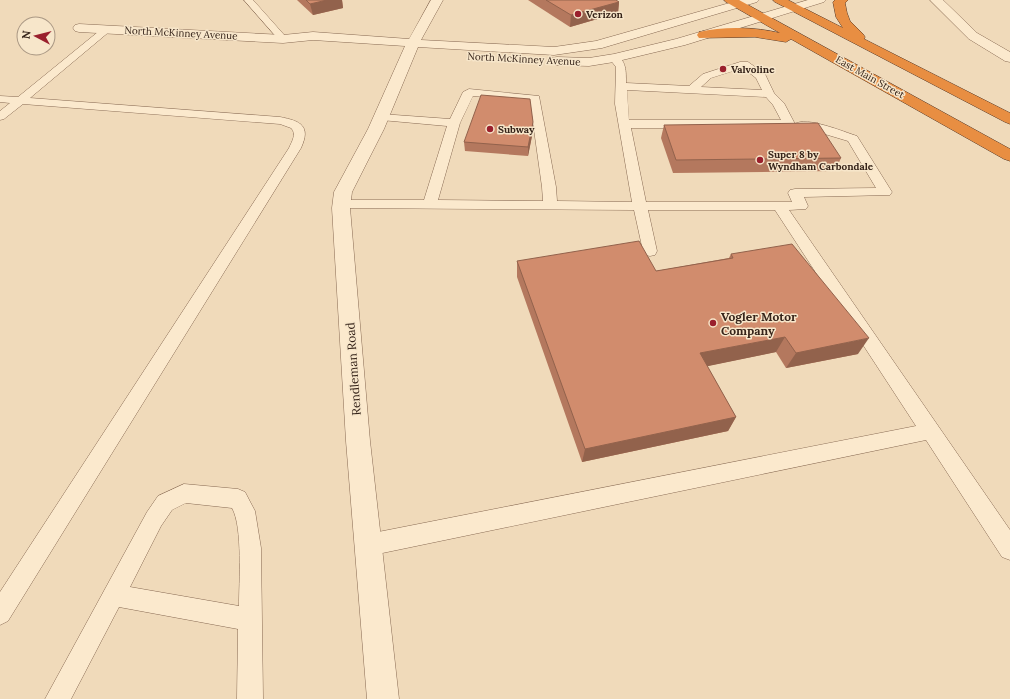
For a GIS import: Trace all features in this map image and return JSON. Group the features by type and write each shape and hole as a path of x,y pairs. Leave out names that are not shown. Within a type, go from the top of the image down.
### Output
{"highway":[{"path":"779,0 1010,119"},
{"path":"842,0 839,2 839,11 842,18 850,29 865,44"},
{"name":"East Main Street","path":"734,2 1010,156"},
{"path":"703,34 740,32 759,33 807,42"}],"street":[{"name":"Rendleman Road","path":"383,699 358,441 342,204 343,192 382,117 412,48 437,0"},
{"name":"North McKinney Avenue","path":"79,28 283,39 305,46 554,51 597,44 734,2 754,0"},
{"name":"North McKinney Avenue","path":"412,48 552,61 589,62 614,58 680,42 820,0"},
{"path":"936,0 973,36 1009,58"}],"lane":[{"path":"248,0 283,39"},
{"path":"0,117 107,29"},
{"path":"614,58 621,67 621,104 624,124 650,251"},
{"path":"692,90 707,76 744,64 761,76 770,94 778,103 789,124"},
{"path":"621,86 770,94"},
{"path":"430,204 454,123 468,92 536,98 549,187 550,206"},
{"path":"0,99 265,119 296,125 300,130 300,136 295,148 0,612"},
{"path":"382,117 454,123"},
{"path":"342,204 802,206 795,193 884,192 852,139 809,125 624,124"},
{"path":"779,206 1010,549"},
{"path":"368,545 931,431"},
{"path":"58,699 154,520 165,503 184,492 238,499 245,511 250,548 250,699"},
{"path":"113,595 250,620"}],"building":[{"path":"306,0 327,0 310,4"},
{"path":"546,0 616,0 619,2 571,15"},
{"path":"481,95 530,99 533,122 528,147 464,142"},
{"path":"818,123 841,158 676,160 664,125"},
{"path":"639,241 656,271 733,258 731,254 792,244 869,338 796,353 785,337 700,353 736,417 585,449 517,261"}],"place":[{"name":"Verizon","path":"578,14"},
{"name":"Valvoline","path":"723,69"},
{"name":"Subway","path":"490,129"},
{"name":"Super 8 by Wyndham Carbondale","path":"760,160"},
{"name":"Vogler Motor Company","path":"713,323"}]}
